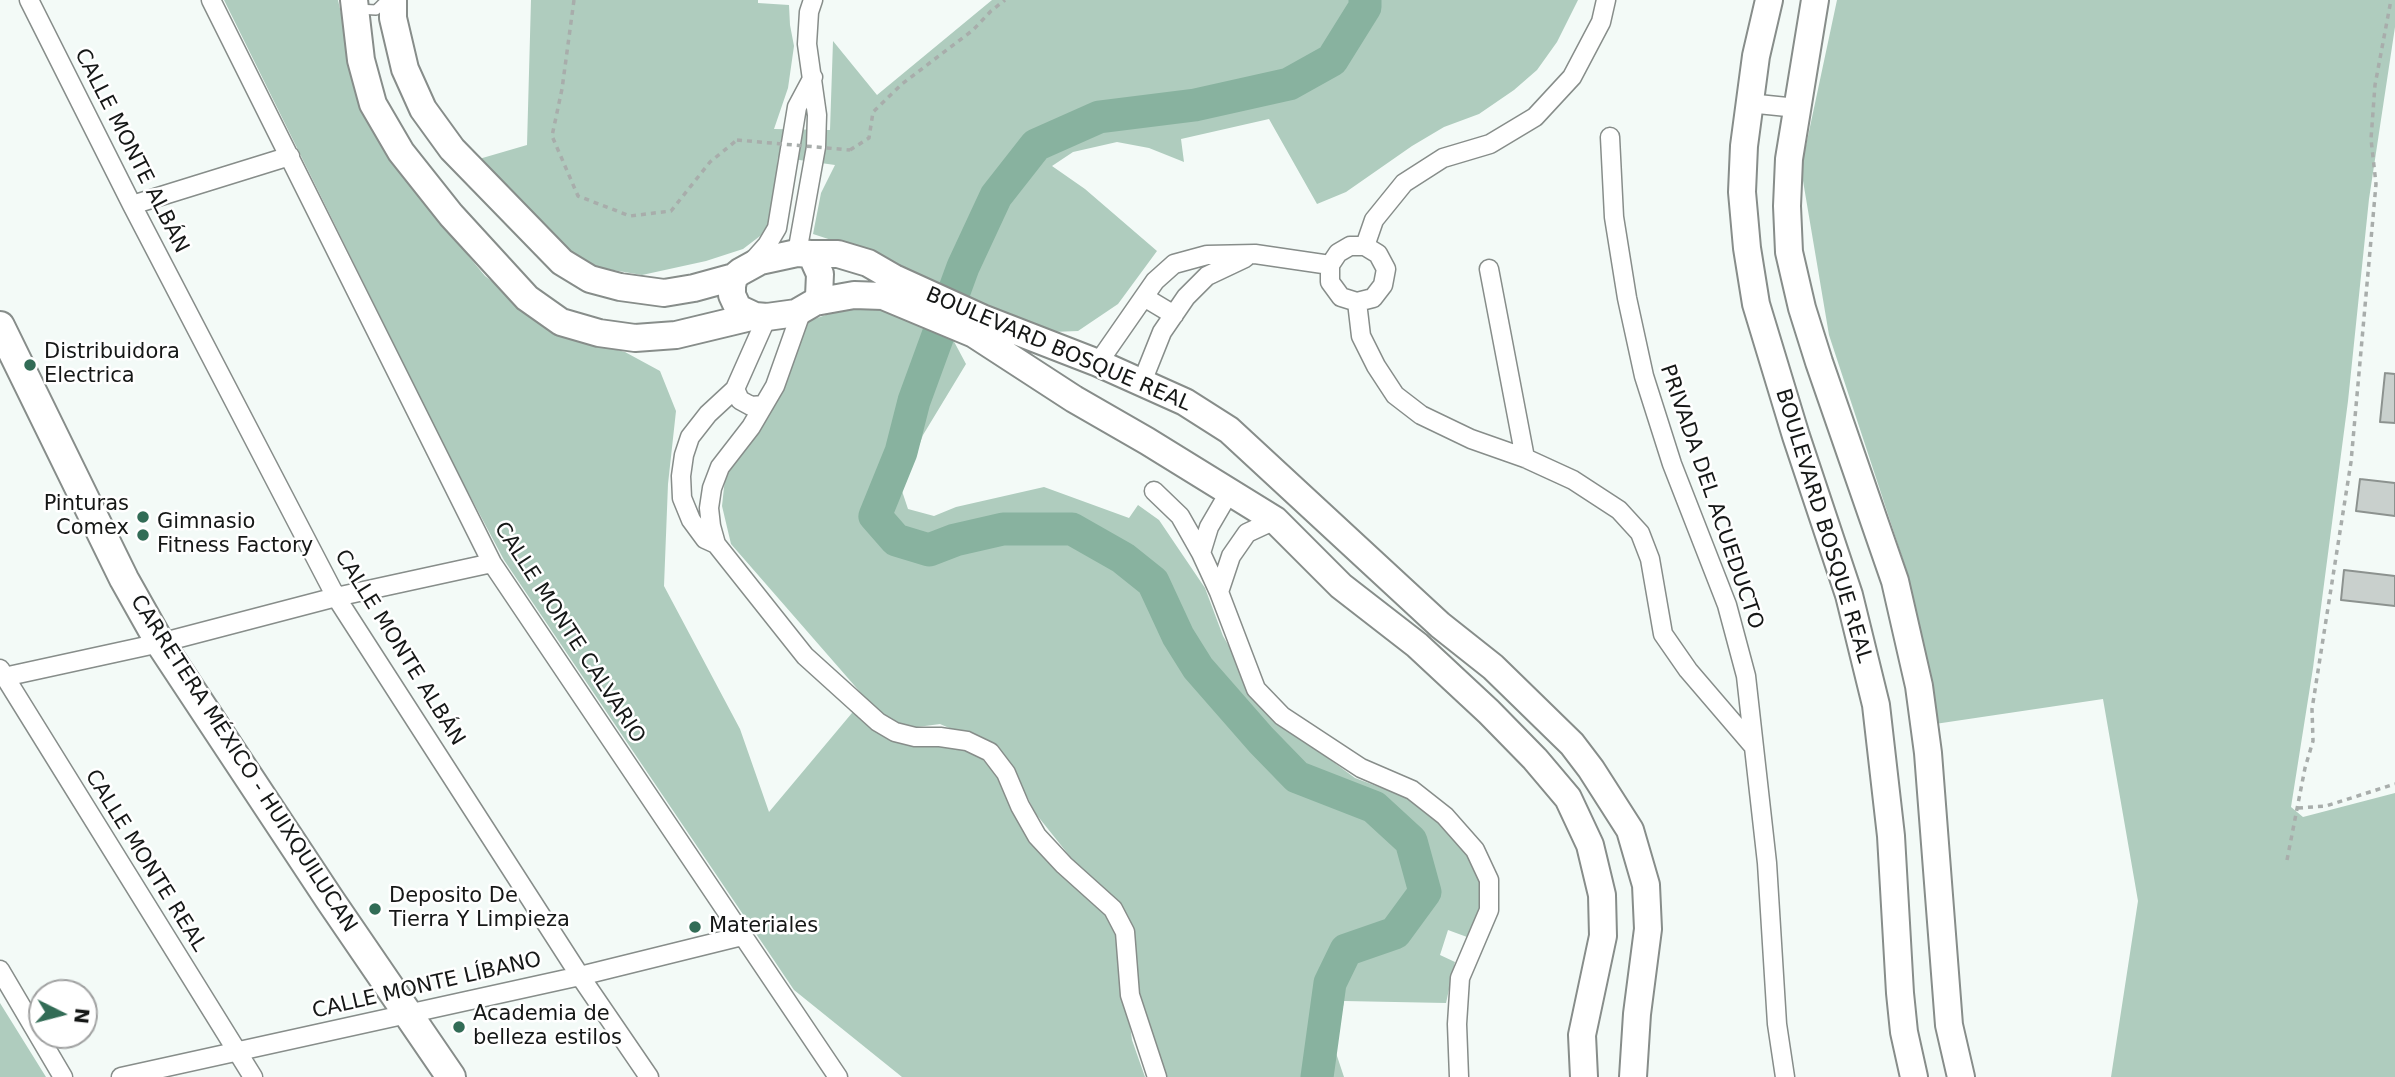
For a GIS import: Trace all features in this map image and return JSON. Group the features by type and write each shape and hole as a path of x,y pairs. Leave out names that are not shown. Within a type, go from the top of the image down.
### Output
{"main road":[{"name":"CARRETERA MÉXICO - HUIXQUILUCAN","path":"0,326 124,579 160,643 450,1077"}],"street":[{"name":"CALLE MONTE ALBÁN","path":"29,0 132,205 336,597 580,976 649,1077"},
{"name":"CALLE MONTE CALVARIO","path":"211,0 492,563 838,1077"},
{"path":"393,0 393,18 405,69 423,109 452,149 562,262 590,279 620,287 664,293 694,288 740,273 775,257 804,254"},
{"path":"813,0 809,12 807,44 817,115 816,148 804,254 820,274 820,290 809,306 764,405 751,427 720,467 712,488 710,526 716,544 805,656 878,722 895,732 915,737 967,741 990,752 1006,773 1037,836 1113,909 1125,932 1130,995 1157,1077"},
{"path":"1364,246 1374,220 1404,183 1443,158 1490,144 1535,117 1572,77 1601,22 1606,0"},
{"name":"BOULEVARD BOSQUE REAL","path":"1769,0 1748,103 1742,192 1747,248 1756,304 1783,396 1849,595 1876,705 1891,836 1900,993 1914,1077"},
{"path":"1815,0 1789,159 1789,252 1794,281 1815,352 1895,581 1919,686 1928,752 1950,1025 1961,1077"},
{"path":"355,4 361,60 373,104 401,152 469,235 527,298 561,322 599,333 635,338 676,335 809,306"},
{"path":"761,316 744,312 734,302 732,295 740,273 767,244 777,228 797,107 813,77"},
{"path":"1748,103 1797,108"},
{"name":"PRIVADA DEL ACUEDUCTO","path":"1610,137 1614,217 1627,298 1644,376 1672,464 1727,605 1746,676 1767,863 1777,1024 1785,1077"},
{"path":"132,205 289,156"},
{"path":"1350,246 1364,246 1378,254 1385,269 1384,285 1373,298 1357,302 1341,297 1330,282 1330,265 1338,253 1350,246"},
{"name":"BOULEVARD BOSQUE REAL","path":"804,254 838,254 869,263 889,287 978,326 1098,363 1185,402 1229,430 1440,625 1493,667 1572,744 1630,830 1646,885 1649,914 1637,1014 1633,1077"},
{"path":"1098,363 1155,281 1174,264 1207,255 1255,254 1330,265"},
{"path":"1142,382 1162,332 1186,297 1207,275 1255,254"},
{"path":"1489,269 1525,458"},
{"name":"BOULEVARD BOSQUE REAL","path":"809,306 889,287"},
{"path":"1144,297 1174,315"},
{"path":"1357,302 1361,336 1395,396 1421,415 1471,439 1525,458 1573,480 1619,510 1640,533 1650,559 1663,634 1688,670 1754,747"},
{"path":"716,544 705,539 691,520 682,498 684,455 690,437 708,414 735,389 761,316"},
{"name":"BOULEVARD BOSQUE REAL","path":"978,326 1074,399 1275,520 1341,586 1417,645 1489,712 1568,798 1590,845 1602,895 1602,936 1582,1035 1584,1077"},
{"path":"735,389 740,400 751,406 764,405"},
{"path":"1154,491 1180,516 1201,553 1256,689 1282,716 1361,768 1412,790 1445,816 1475,850 1489,880 1489,910 1460,978 1457,1024 1459,1077"},
{"path":"1201,553 1209,527 1230,491"},
{"path":"1219,592 1231,556 1247,533 1275,520"},
{"path":"2,673 160,643 336,597 492,563"},
{"path":"1417,645 1440,625"},
{"name":"CALLE MONTE REAL","path":"2,673 253,1077"},
{"name":"CALLE MONTE LÍBANO","path":"121,1077 580,976 742,936"},
{"path":"0,970 63,1077"}],"lane":[{"path":"355,4 376,10 386,0"}],"path":[{"path":"573,0 562,89 552,136 578,196 630,216 671,211 710,162 737,140 849,149 869,138 873,112 902,84 974,30 1006,0"},
{"path":"2287,860 2313,741 2312,709 2351,462 2375,184 2371,139 2375,85 2390,0"},
{"path":"2298,808 2326,806 2395,784"}],"green space":[{"path":"224,0 338,0 358,89 404,178 485,276 563,336 625,352 660,371 676,411 668,484 664,586 740,729 769,812 857,707 885,732 947,743 977,753 1110,916 1124,949 1124,978 1132,1040 1145,1077 902,1077 794,990 504,560 453,464"},
{"path":"531,0 758,0 758,3 789,5 794,46 788,88 774,129 830,130 833,41 877,95 992,0 1578,0 1557,42 1537,70 1514,90 1479,114 1444,127 1412,146 1346,192 1317,204 1269,119 1181,139 1184,162 1149,148 1117,142 1073,152 1052,166 1085,189 1157,251 1118,304 1078,331 1052,332 1010,319 859,249 813,234 821,193 835,165 778,157 774,203 768,230 743,249 706,261 642,275 595,267 577,258 549,238 479,159 527,145"},
{"path":"1837,0 2395,0 2395,27 2369,199 2348,401 2313,668 2291,807 2303,817 2395,793 2395,1077 2111,1077 2138,901 2103,699 1935,724 1907,572 1829,335 1801,169"},
{"path":"854,305 896,311 950,334 966,364 923,435 902,491 908,509 934,516 956,507 1044,487 1129,518 1138,505 1159,520 1205,588 1223,636 1268,714 1355,778 1419,802 1464,845 1479,866 1484,905 1467,937 1448,930 1440,955 1455,962 1446,1003 1344,1001 1335,1050 1344,1077 1162,1077 1147,1037 1116,901 1076,864 1036,814 1017,777 991,746 940,724 910,728 881,716 731,544 722,506 726,469 806,322"},
{"path":"0,1003 46,1077 0,1077"}],"building":[{"path":"2385,373 2395,374 2395,423 2380,422"},
{"path":"2360,479 2395,483 2395,516 2356,511"},
{"path":"2344,570 2395,576 2395,606 2341,600"}],"waterway":[{"path":"1317,1077 1330,983 1346,950 1395,933 1425,892 1411,841 1374,807 1297,777 1198,668 1178,636 1153,582 1123,558 1072,529 1003,529 955,540 929,550 896,540 875,516 901,452 914,401 963,267 996,196 1036,145 1099,117 1195,105 1289,84 1332,60 1365,7 1365,0"}],"place":[{"name":"Distribuidora Electrica","path":"30,365"},
{"name":"Pinturas Comex","path":"143,517"},
{"name":"Gimnasio Fitness Factory","path":"143,535"},
{"name":"Deposito De Tierra Y Limpieza","path":"375,909"},
{"name":"Materiales","path":"695,927"},
{"name":"Academia de belleza estilos","path":"459,1027"}]}
